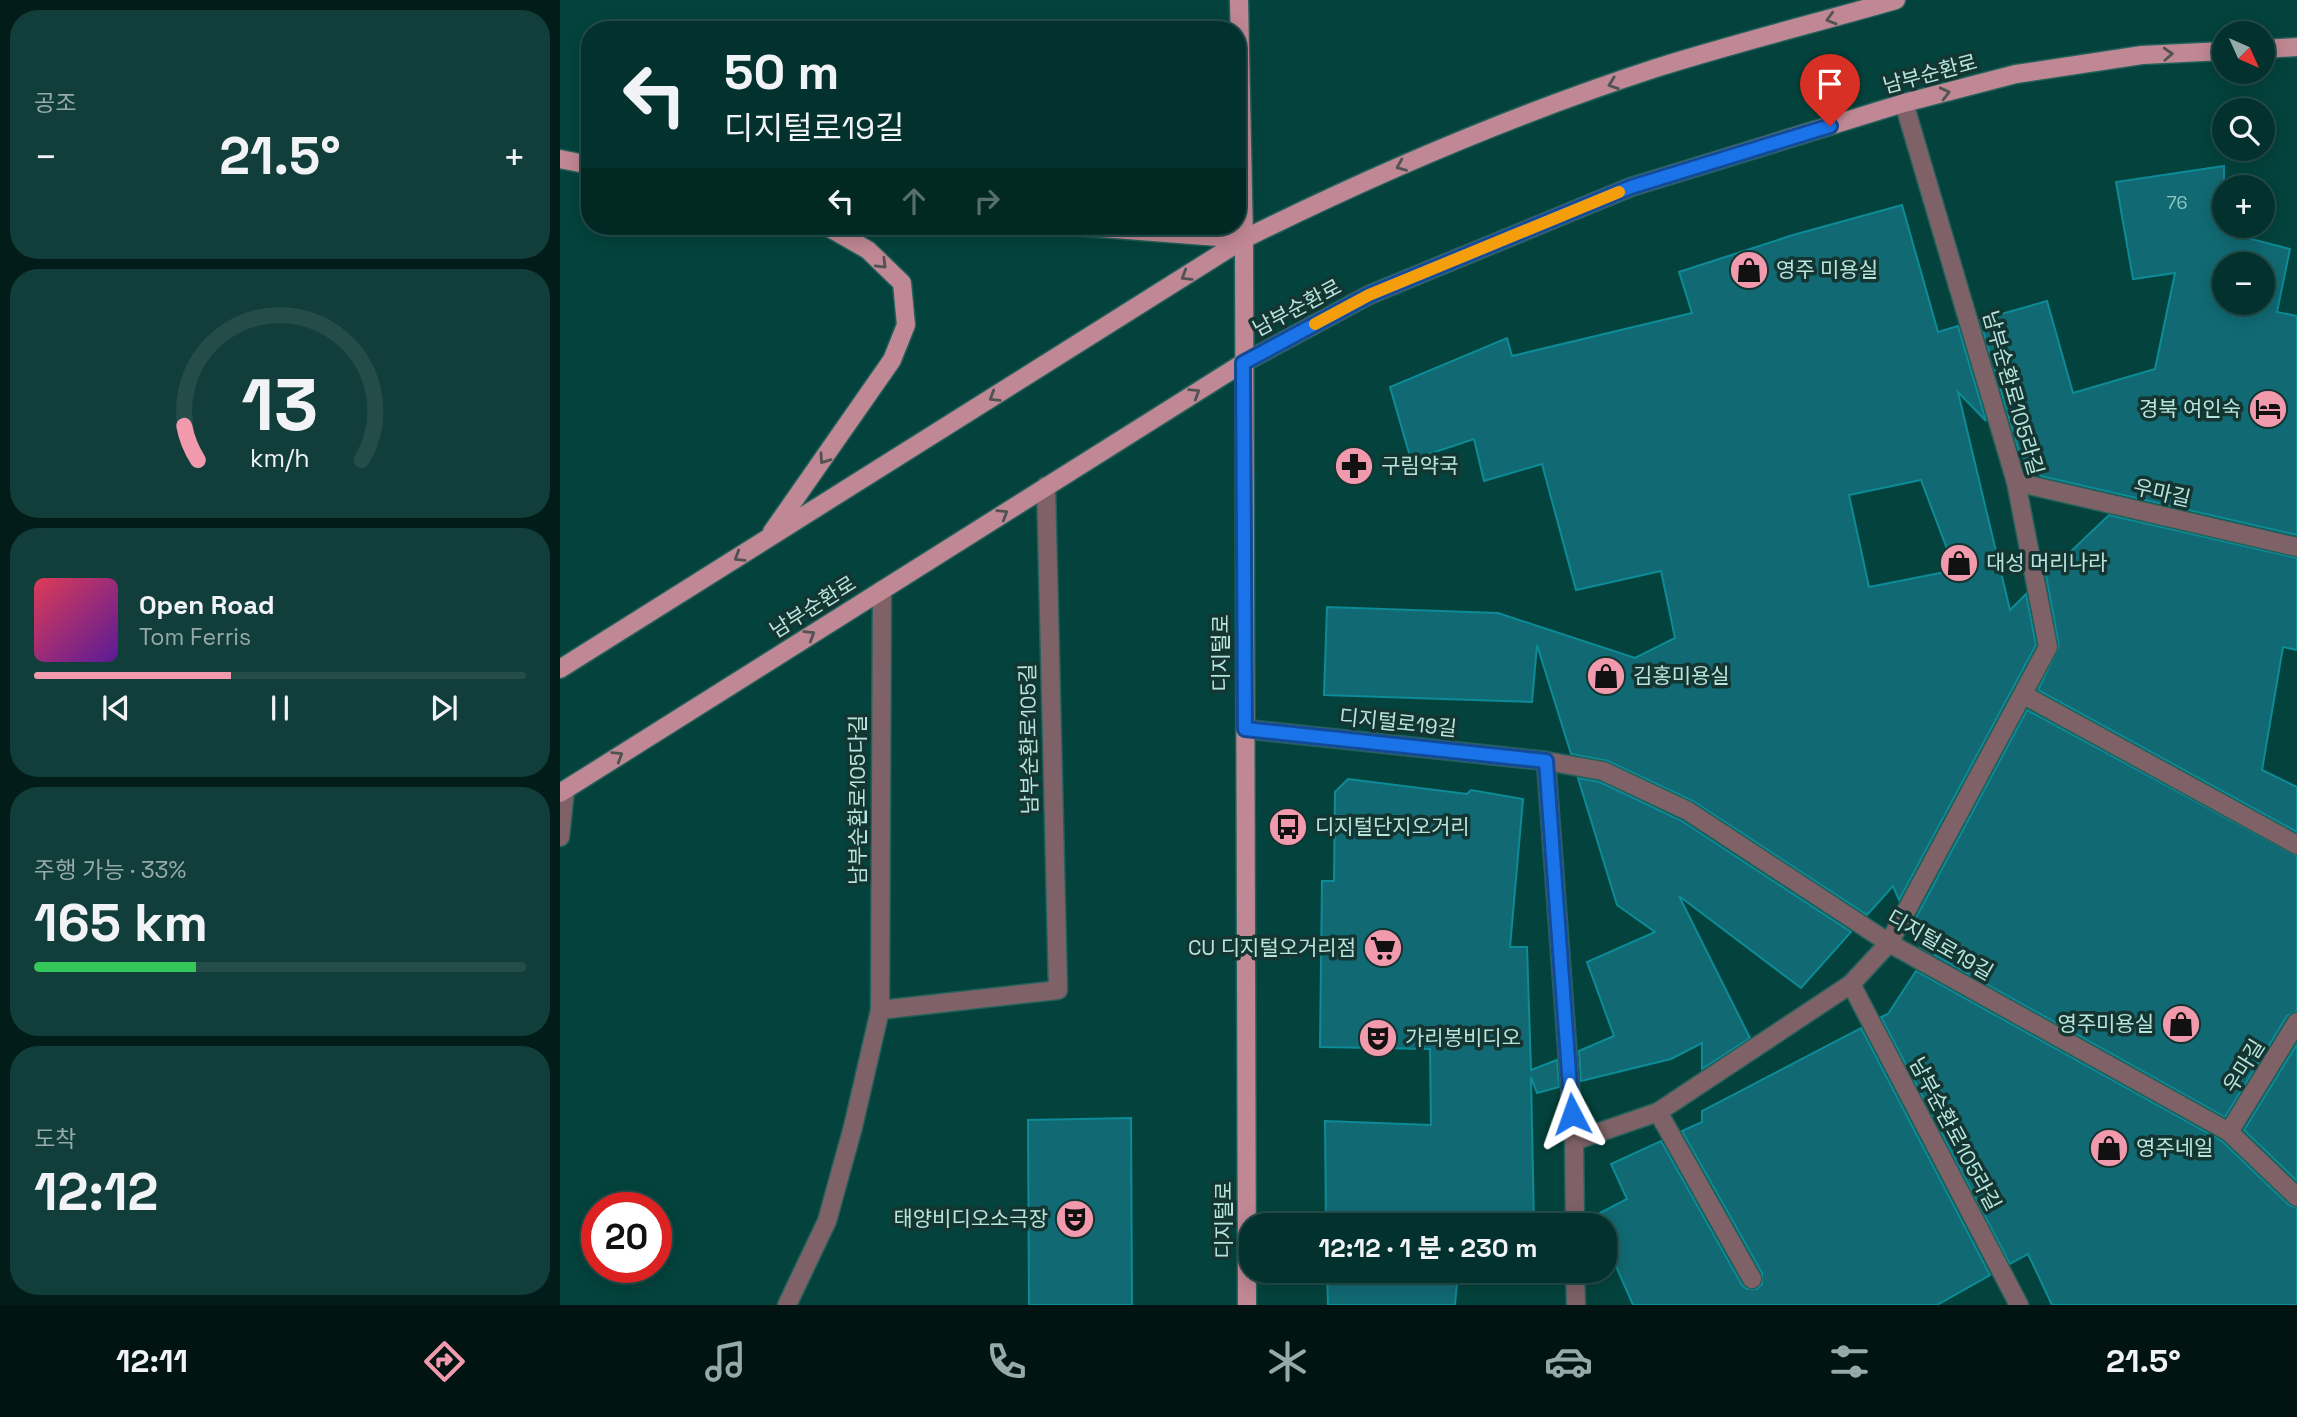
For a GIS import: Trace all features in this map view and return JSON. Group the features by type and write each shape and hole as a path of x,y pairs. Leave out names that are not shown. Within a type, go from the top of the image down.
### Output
{"main road":[{"name":"디지털로","path":"1239,0 1239,21"},
{"path":"560,669 1244,239 1351,187 1540,111 1656,68 1896,0"},
{"path":"2275,48 2297,47"},
{"name":"남부순환로","path":"562,791 1243,363 1369,295 1631,187 1905,103 2016,74 2142,55 2212,52"},
{"path":"560,159 581,163"},
{"path":"767,539 892,360 906,325 902,283 868,250 842,235"},
{"path":"1192,235 1244,239"},
{"name":"디지털로","path":"1244,235 1247,1305"}],"street":[{"name":"남부순환로105라길","path":"1574,1141 1658,1112 1851,984 1889,943 2048,647 2016,482 1905,103"},
{"name":"우마길","path":"2016,482 2297,547"},
{"name":"남부순환로105길","path":"880,1010 1058,990 1046,486"},
{"name":"남부순환로105다길","path":"787,1305 827,1221 880,1010 882,590"},
{"path":"2024,695 2297,845"},
{"name":"디지털로19길","path":"1245,729 1546,761 1603,771 1688,811 1889,943 2230,1132 2297,1197"},
{"path":"1546,761 1574,1141 1575,1213"},
{"path":"560,837 562,791"},
{"name":"남부순환로105라길","path":"1851,984 2019,1305"},
{"name":"우마길","path":"2230,1132 2297,1022"},
{"path":"1658,1112 1752,1279"},
{"path":"1576,1283 1576,1305"}],"building":[{"path":"2224,166 2224,175 2212,175 2212,238 2247,238 2290,249 2277,312 2297,316 2297,535 2041,476 2020,455 1980,320 2047,301 2073,393 2155,369 2175,273 2133,279 2116,182"},
{"path":"1902,205 1938,332 1958,326 1986,421 1958,392 2010,610 2026,594 2036,645 1899,900 1893,886 1867,915 1693,801 1608,761 1571,754 1537,645 1532,702 1324,695 1327,607 1498,613 1635,658 1675,638 1661,571 1576,590 1542,464 1484,481 1474,439 1411,460 1390,387 1507,338 1512,356 1692,313 1679,272 1793,235","holes":["1921,480 1955,570 1869,587 1849,495"]},
{"path":"2109,515 2297,558 2297,650 2283,647 2262,770 2297,787 2297,832 2038,690 2059,646 2046,575"},
{"path":"2027,710 2297,856 2297,1011 2287,1016 2225,1117 1920,947 1911,927"},
{"path":"1578,778 1600,782 1682,821 1851,932 1801,988 1679,896 1750,1038 1702,1069 1702,1043 1671,1059 1581,1081 1579,1051 1614,1036 1587,962 1655,932 1617,905"},
{"path":"1348,779 1467,794 1471,790 1523,799 1510,947 1527,947 1531,1070 1557,1060 1559,1087 1537,1093 1531,1077 1534,1213 1326,1213 1325,1121 1431,1125 1430,1049 1320,1047 1322,881 1334,881 1335,792"},
{"path":"1916,971 2222,1141 2289,1205 2297,1208 2297,1305 2052,1305 2028,1254 2010,1264 1881,1017 1888,1014"},
{"path":"1861,1028 1990,1275 1937,1305 1633,1305 1617,1268 1617,1213 1600,1213 1627,1199 1611,1164 1661,1141 1742,1285 1747,1289 1757,1289 1762,1284 1762,1273 1682,1131 1702,1122 1702,1111"},
{"path":"2297,1044 2297,1181 2244,1130"},
{"path":"1131,1118 1132,1305 1029,1305 1028,1120"},
{"path":"1327,1283 1457,1283 1455,1305 1328,1305"}],"slow traffic":[{"path":"1315,324 1369,295 1619,192"}],"place":[{"name":"영주 미용실","path":"1749,270"},
{"name":"경북 여인숙","path":"2268,409"},
{"name":"구림약국","path":"1354,466"},
{"name":"대성 머리나라","path":"1959,563"},
{"name":"김홍미용실","path":"1606,676"},
{"name":"디지털단지오거리","path":"1288,827"},
{"name":"CU 디지털오거리점","path":"1383,948"},
{"name":"영주미용실","path":"2181,1024"},
{"name":"가리봉비디오","path":"1378,1038"},
{"name":"영주네일","path":"2109,1148"},
{"name":"태양비디오소극장","path":"1075,1219"}],"route":[{"path":"1572,1114 1546,761 1245,729 1243,363 1369,295 1631,187 1830,126"}]}
